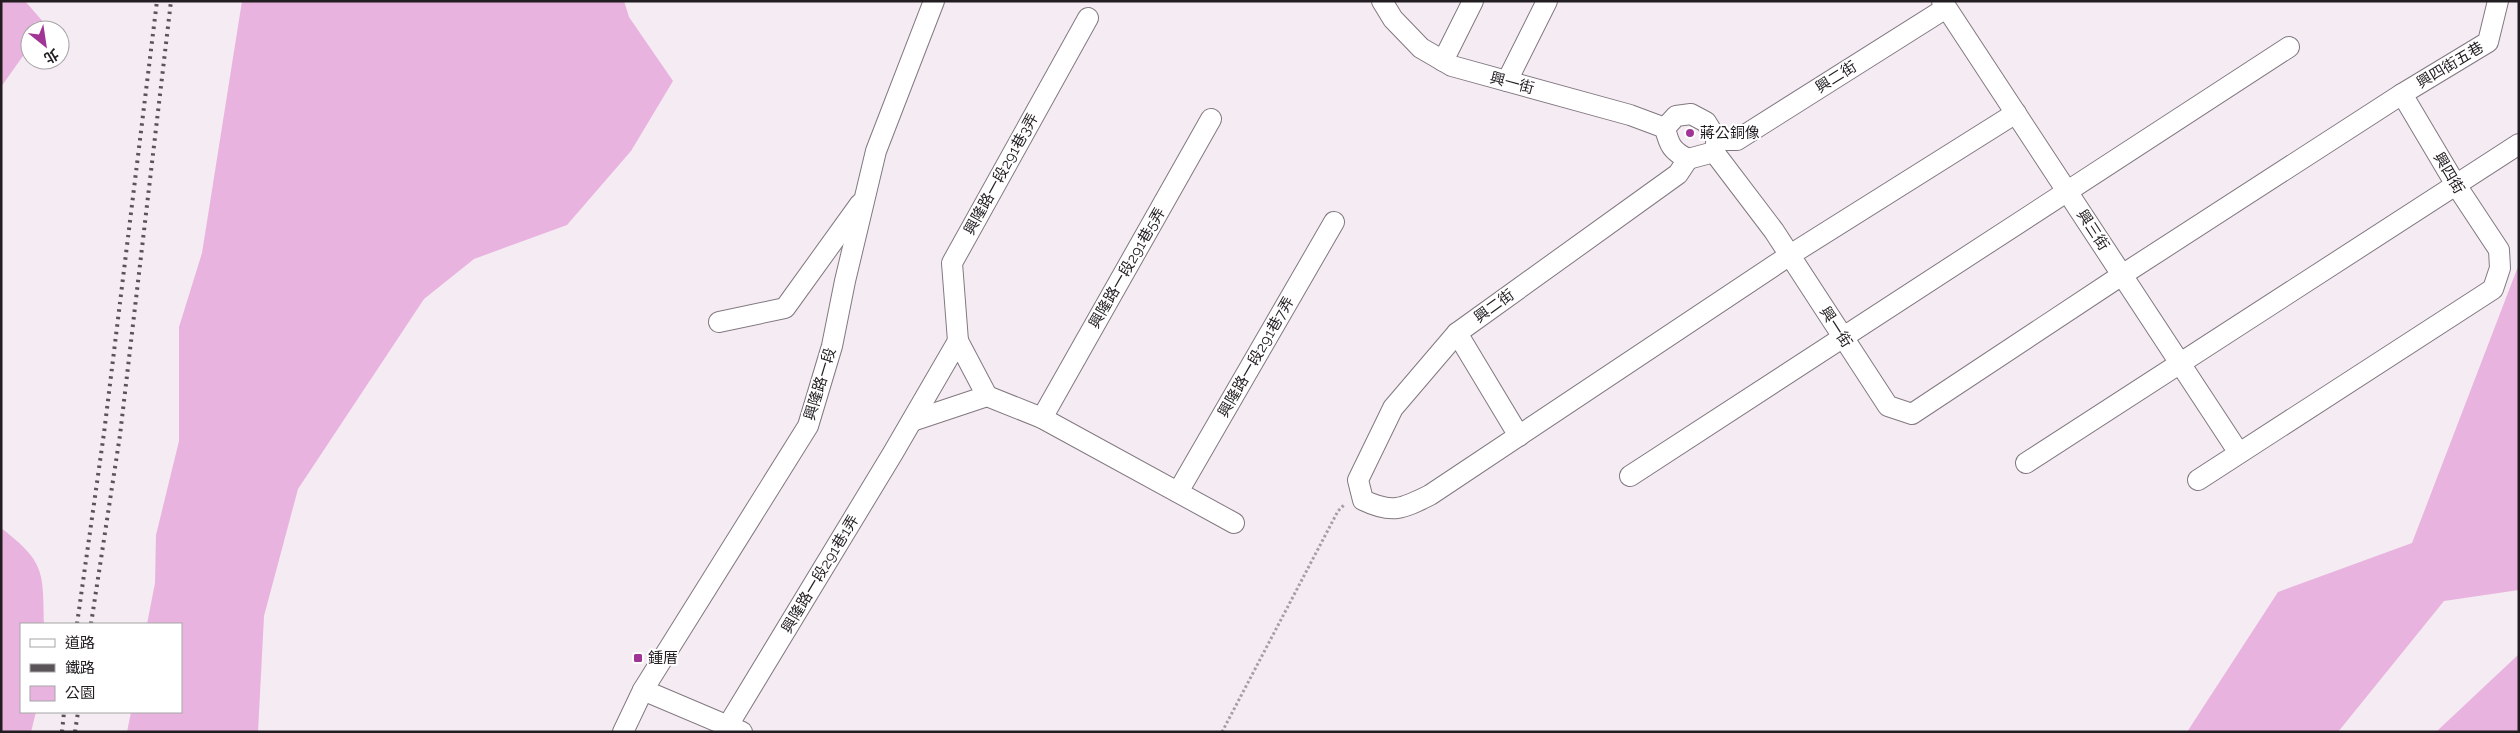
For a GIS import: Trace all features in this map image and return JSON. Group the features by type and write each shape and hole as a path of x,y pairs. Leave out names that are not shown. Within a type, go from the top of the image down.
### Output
{"street":[{"name":"興隆路一段","path":"623,732 643,690 808,426 832,346 845,281 876,151 934,1"},
{"name":"興一街","path":"1382,1 1393,19 1421,48 1452,66 1630,115 1666,128"},
{"path":"1443,61 1472,1"},
{"path":"1506,81 1547,1"},
{"name":"興四街五巷","path":"1888,406 1912,414 2122,275 2402,94 2488,42 2498,1"},
{"name":"興三街","path":"1944,4 2239,453"},
{"name":"興二街","path":"1715,146 1737,140 1944,4"},
{"name":"興隆路一段291巷3弄","path":"958,341 952,263 1088,18"},
{"path":"1630,476 2288,46"},
{"name":"興四街","path":"2239,453 2484,297 2493,289 2500,268 2499,250 2456,185 2402,94"},
{"path":"1361,495 1381,509 1405,508 1430,495 1790,256 2016,113"},
{"path":"1691,114 1706,122 1715,146 1688,159 1674,152 1668,142 1666,128 1676,116 1691,114"},
{"name":"興隆路一段291巷5弄","path":"1042,418 1212,119"},
{"path":"2026,463 2519,144"},
{"name":"興一街","path":"1715,146 1790,256 1888,406"},
{"name":"興二街","path":"1361,495 1358,480 1394,408 1457,333 1678,174 1688,159"},
{"path":"719,322 785,308 865,196"},
{"name":"興隆路一段291巷7弄","path":"1178,492 1334,222"},
{"path":"1457,333 1519,436"},
{"path":"958,341 987,396"},
{"name":"興隆路一段291巷1弄","path":"734,729 958,341"},
{"path":"912,421 987,396 1042,418 1234,523"},
{"path":"2198,480 2239,453"},
{"path":"643,690 734,729"}],"path":[{"path":"1222,732 1338,511 1361,495"}],"green space":[{"path":"1,1 25,1 42,20 20,20 20,60 1,87"},
{"path":"242,1 624,1 629,17 673,81 631,151 567,225 474,259 424,299 298,489 264,616 258,732 127,732 131,713 182,713 182,623 147,623 155,583 156,535 179,441 179,327 202,253"},
{"path":"2519,264 2519,590 2444,601 2338,732 2187,732 2278,592 2412,543"},
{"path":"1,528 26,550 34,559 39,569 42,579 44,623 20,623 20,713 36,713 31,732 1,732"},
{"path":"2519,654 2519,732 2436,732"}],"railway":[{"path":"77,623 104,433 157,1"},
{"path":"91,623 120,435 171,1"},
{"path":"62,732 64,713"},
{"path":"75,732 78,713"}],"place":[{"name":"蔣公銅像","path":"1690,133"},
{"name":"鍾厝","path":"638,658"}]}
